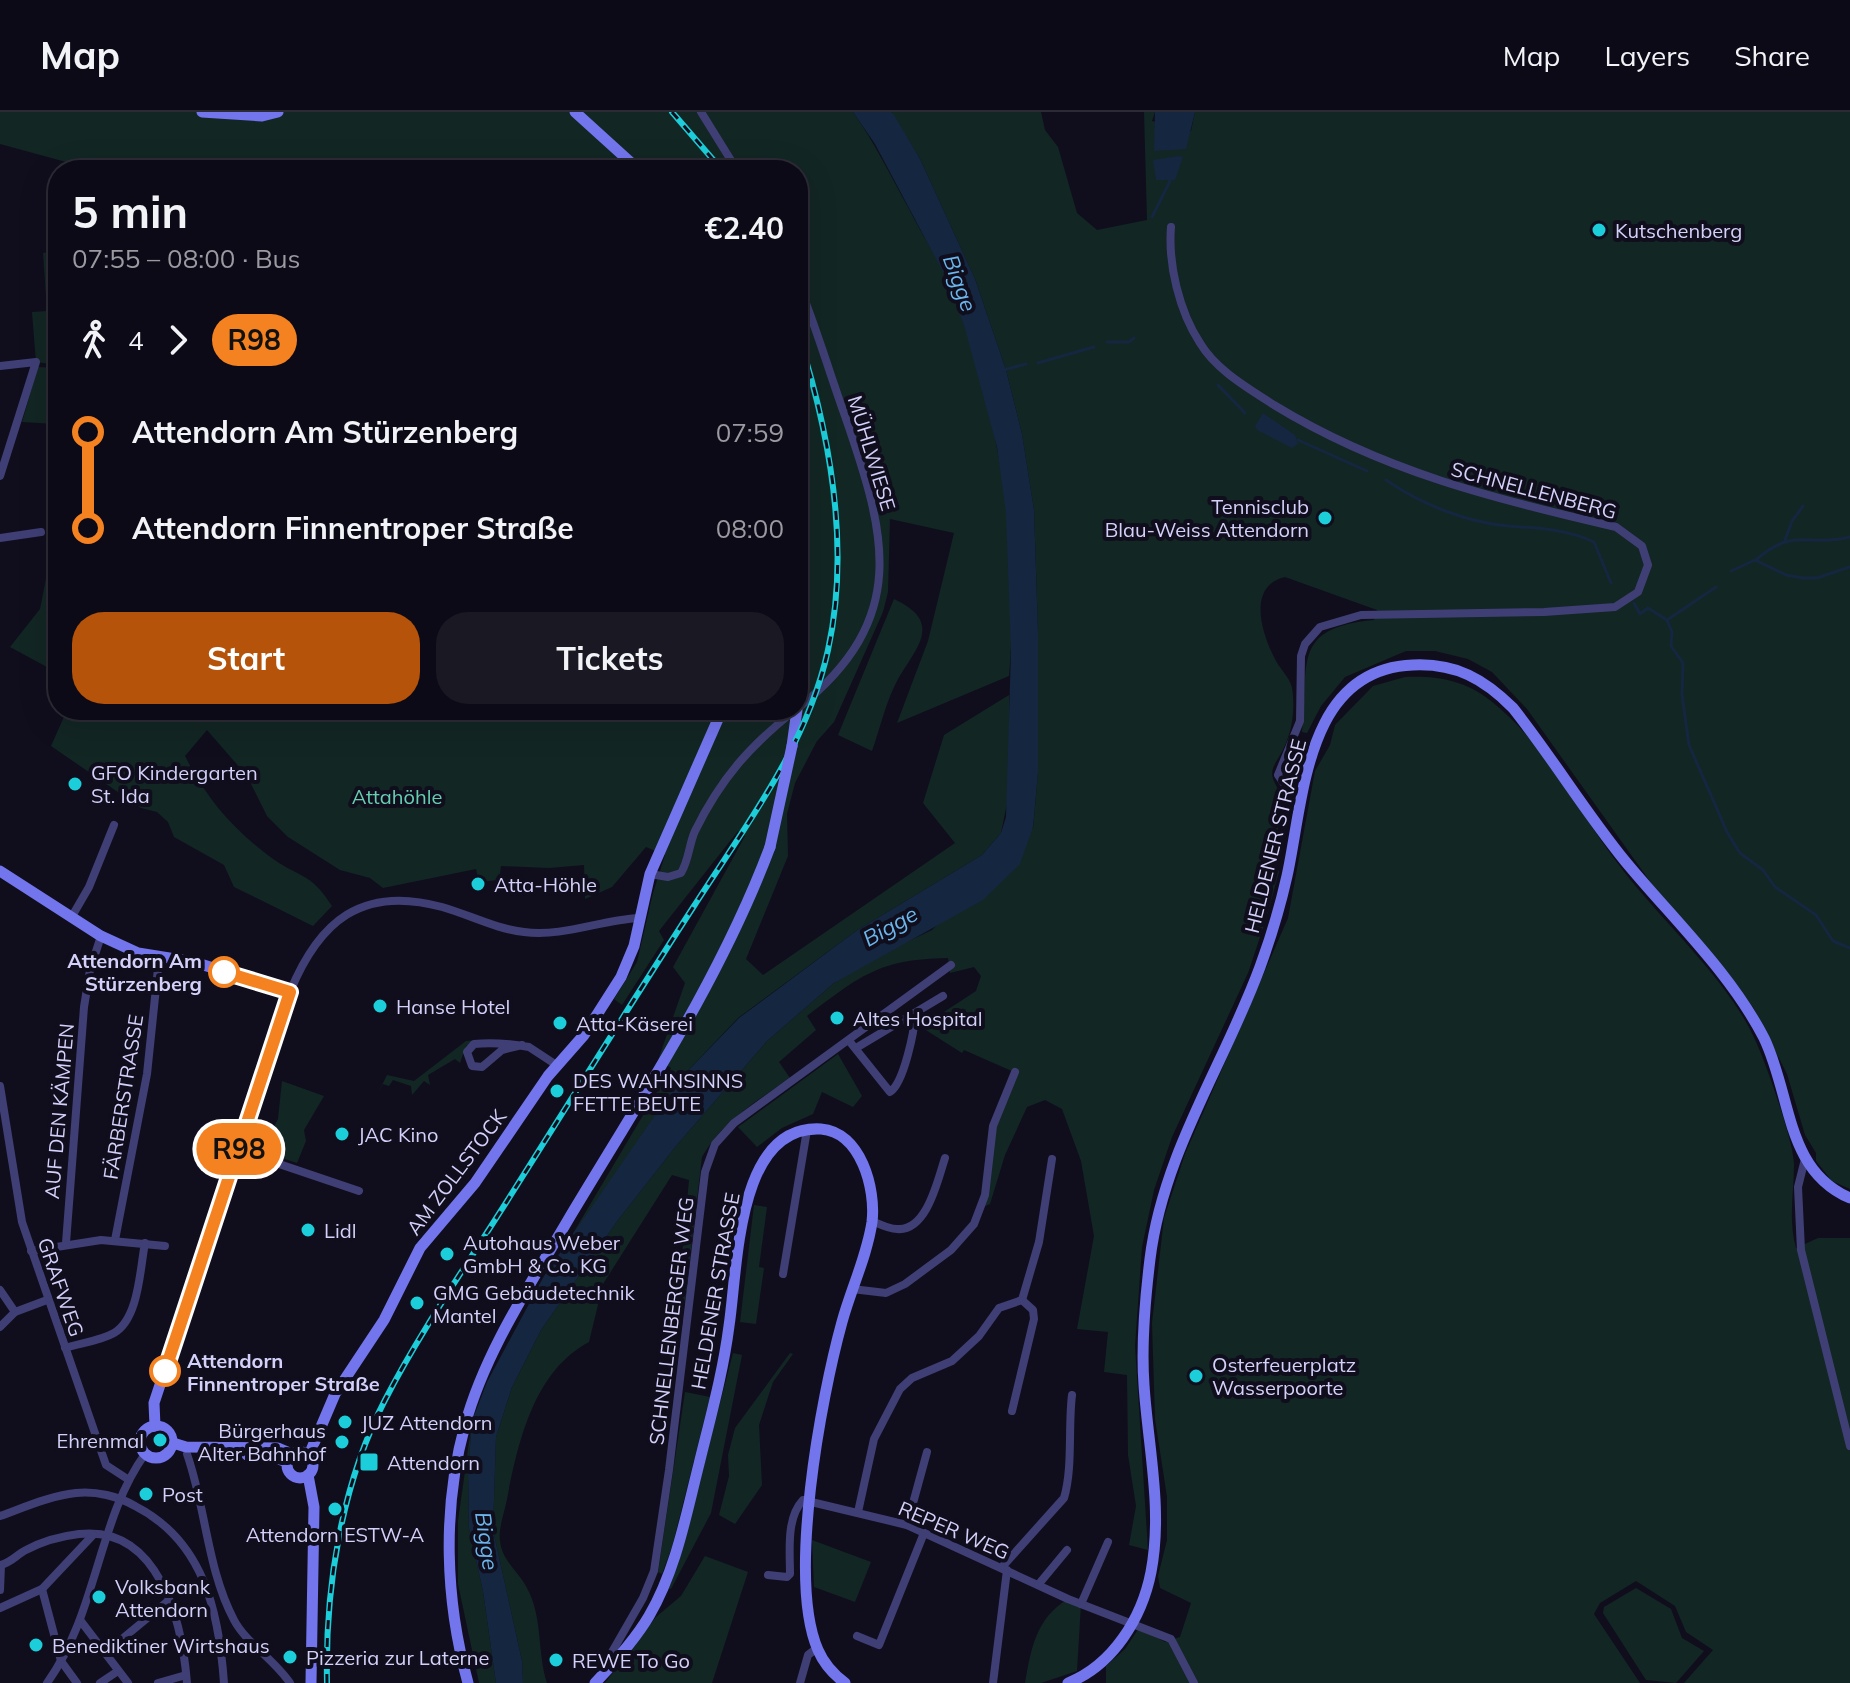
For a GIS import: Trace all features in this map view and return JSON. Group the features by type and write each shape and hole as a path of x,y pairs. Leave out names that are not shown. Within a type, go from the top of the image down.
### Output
{"main road":[{"path":"202,112 278,112"},
{"path":"575,112 628,160"},
{"name":"HELDENER STRASSE","path":"1068,1683 1082,1677 1106,1658 1134,1623 1151,1574 1156,1540 1156,1506 1144,1382 1147,1286 1155,1228 1182,1140 1244,1007 1270,938 1287,876 1301,792 1322,726 1339,701 1360,682 1390,669 1428,665 1460,669 1492,687 1513,708 1623,859 1698,945 1754,1021 1778,1070 1805,1159 1818,1179 1850,1198"},
{"name":"AM ZOLLSTOCK","path":"309,1455 335,1394 384,1320 420,1248 480,1176 558,1066 584,1035 621,977 634,946 650,874 718,720"},
{"path":"468,1683 453,1608 450,1525 455,1471 472,1403 517,1307 729,946 770,847 795,720"},
{"path":"0,871 101,936 159,959 194,962 290,992 154,1403 155,1426"},
{"path":"807,1130 830,1131 852,1147 863,1164 870,1186 872,1221 827,1388 810,1501 806,1569 817,1648 831,1672 845,1683"},
{"name":"HELDENER STRASSE","path":"595,1683 649,1617 676,1550 725,1359 753,1179 763,1158 776,1143 792,1133 807,1130"},
{"path":"308,1475 294,1476 289,1458 278,1448 172,1446 159,1458 145,1454 140,1444 142,1434 155,1426 166,1428 172,1446 187,1454 289,1458 302,1451 309,1455 313,1465 308,1475 314,1507 311,1683"}],"street":[{"path":"701,112 731,160"},
{"name":"SCHNELLENBERG","path":"1171,227 1173,266 1194,331 1215,362 1249,389 1343,445 1386,464 1476,492 1616,527 1634,538 1647,555 1647,574 1638,592 1615,607 1544,612 1361,615 1320,627 1305,644 1301,656 1300,721 1278,775 1280,783 1301,792"},
{"name":"MÜHLWIESE","path":"808,312 873,503 879,536 880,570 879,589 858,642 829,682 808,700"},
{"path":"0,366 36,362 0,476"},
{"path":"0,538 41,532"},
{"name":"MÜHLWIESE","path":"650,874 668,877 681,873 694,833 732,768 750,747 783,720"},
{"path":"71,918 89,887 114,825"},
{"path":"290,992 314,942 343,917 371,905 399,901 430,904 527,933 556,933 607,920 639,918"},
{"name":"AUF DEN KÄMPEN","path":"66,1243 84,1007 90,970 101,936"},
{"name":"FÄRBERSTRASSE","path":"115,1240 147,1074 159,959"},
{"name":"SCHNELLENBERGER WEG","path":"853,1045 951,965"},
{"name":"SCHNELLENBERGER WEG","path":"616,1659 612,1652 616,1638 643,1598 654,1571 708,1159 715,1144 734,1123 853,1045 943,996"},
{"path":"853,1045 890,1092 895,1089 915,1027 915,1013"},
{"path":"522,1045 502,1050 489,1063 475,1067 467,1058 471,1046 486,1043 522,1045 537,1050 558,1066"},
{"path":"486,1043 496,1049 489,1063"},
{"path":"852,1289 886,1293 905,1284 951,1250 974,1224 985,1195 993,1126 1015,1072"},
{"name":"GRAFWEG","path":"0,1086 22,1222 47,1300 106,1465 129,1480"},
{"path":"783,1274 807,1130"},
{"path":"238,1150 359,1191"},
{"path":"872,1221 896,1230 915,1224 932,1198 945,1158"},
{"path":"1022,1300 1039,1242 1052,1159"},
{"path":"1805,1159 1798,1187 1801,1250 1850,1446"},
{"path":"31,1251 66,1243 115,1240 165,1246"},
{"path":"65,1348 113,1333 121,1327 132,1304 145,1243"},
{"path":"0,1290 15,1312"},
{"path":"0,1327 15,1312 47,1300"},
{"path":"1012,1411 1034,1319 1033,1310 1022,1300"},
{"path":"858,1512 874,1439 900,1389 912,1378 952,1361 979,1336 999,1308 1022,1300"},
{"path":"993,1683 1004,1568 1064,1498 1068,1485 1068,1429 1072,1395"},
{"path":"907,1525 927,1452"},
{"path":"47,1683 80,1620 121,1499 145,1454"},
{"path":"187,1454 229,1609 244,1636 263,1649 290,1683"},
{"path":"0,1516 78,1492 121,1499 157,1517 176,1533 186,1548 213,1614 222,1647 224,1683"},
{"path":"768,1575 787,1577 790,1574 789,1545 796,1510 803,1500 810,1501"},
{"name":"REPER WEG","path":"810,1501 907,1525 1081,1604 1171,1639 1194,1683"},
{"path":"857,1636 879,1645 924,1533"},
{"path":"0,1607 42,1589 93,1535"},
{"path":"0,1590 1,1565 45,1543 93,1535 110,1535 127,1541 151,1564 179,1619 186,1679 158,1683"},
{"path":"1081,1604 1108,1542"},
{"path":"1038,1585 1067,1550"},
{"path":"42,1589 61,1661 77,1683"},
{"path":"105,1653 168,1601"},
{"path":"80,1620 128,1683"},
{"path":"812,1683 800,1681 808,1655 817,1648"},
{"path":"100,1683 118,1671"}],"green space":[{"name":"Attahöhle","path":"0,112 853,112 943,271 978,366 1001,469 1011,574 1009,676 897,723 928,641 954,533 890,519 888,592 883,612 834,722 817,741 795,783 787,814 788,856 746,959 763,975 955,843 923,803 944,735 1009,695 1009,794 1001,833 982,855 856,931 738,1018 680,1079 556,1262 671,1068 658,1060 685,983 673,967 745,836 738,831 659,931 664,940 622,1005 614,999 637,962 665,855 646,847 612,887 585,899 584,865 549,868 501,866 499,880 479,882 476,869 383,888 370,878 340,870 288,837 267,816 247,776 207,730 185,756 193,771 211,799 243,834 279,863 310,881 324,895 332,906 313,926 234,887 224,865 174,837 168,822 157,812 141,808 51,746 63,720 808,720 808,160 59,160 0,144"},
{"path":"891,112 1041,112 1045,130 1058,147 1077,213 1097,230 1147,220 1144,112 1155,112 1152,121 1191,131 1195,112 1850,112 1850,1189 1832,1181 1816,1161 1816,1153 1805,1135 1787,1074 1753,1007 1654,887 1527,709 1492,672 1468,659 1435,651 1406,651 1345,677 1321,706 1307,733 1302,732 1306,669 1316,641 1328,631 1347,624 1374,620 1377,610 1285,577 1265,590 1261,601 1266,638 1293,695 1290,730 1272,775 1284,798 1273,854 1279,872 1248,973 1172,1137 1154,1190 1142,1247 1135,1346 1148,1550 1129,1545 1136,1506 1128,1455 1127,1375 1104,1372 1108,1332 1077,1329 1094,1236 1081,1161 1062,1109 1045,1100 1027,1107 1005,1155 990,1204 981,1208 990,1144 1014,1072 964,1050 962,1053 921,1027 976,991 981,976 974,967 950,973 948,958 904,962 857,980 807,1016 816,1030 779,1062 790,1078 741,1113 710,1144 702,1157 685,1302 678,1300 689,1180 672,1175 603,1284 589,1342 570,1355 542,1389 523,1432 500,1531 504,1555 532,1599 547,1683 523,1683 522,1661 493,1530 496,1437 512,1387 541,1330 618,1220 676,1146 767,1041 834,983 869,960 932,930 1033,828 1038,773 1038,633 1034,510 1022,434 1006,370 975,279 920,159"},
{"path":"48,252 48,364 36,362 32,312 47,311 43,253"},
{"path":"38,367 48,368 48,424 22,422"},
{"path":"48,568 48,668 10,647 40,609"},
{"path":"894,599 918,617 922,635 894,687 872,751 838,735"},
{"path":"1405,677 1429,677 1471,688 1511,718 1529,738 1622,869 1713,974 1744,1019 1761,1052 1793,1154 1792,1216 1796,1248 1818,1238 1850,1238 1850,1683 1684,1683 1713,1650 1686,1632 1675,1606 1636,1581 1600,1603 1594,1614 1640,1683 1106,1683 1106,1666 1125,1649 1139,1628 1165,1642 1180,1637 1191,1603 1160,1588 1158,1576 1167,1540 1167,1497 1155,1419 1152,1323 1164,1218 1185,1154 1288,918 1315,771 1330,745 1335,725 1373,686"},
{"path":"478,1040 466,1046 460,1063 455,1059 428,1075 430,1085 424,1081 412,1095 411,1086 393,1080 389,1086 383,1084 377,1095 387,1075 414,1081 466,1041"},
{"path":"838,1054 862,1096 853,1107 822,1092 813,1114 782,1128 757,1147 738,1127"},
{"path":"282,1081 324,1096 304,1130 306,1141 297,1163 261,1151 278,1119"},
{"path":"754,1205 767,1207 759,1267 764,1268 756,1324 740,1322"},
{"path":"733,1353 742,1355 711,1513 671,1589 668,1588 681,1554"},
{"path":"790,1353 793,1354 773,1382 759,1425 762,1485 735,1524 719,1515 729,1476 728,1455 735,1428"},
{"path":"685,1392 710,1397 672,1547 662,1574 658,1572"},
{"path":"472,1421 468,1471 469,1528 483,1591 496,1683 479,1683 458,1584 458,1521"},
{"path":"812,1540 871,1562 855,1602 814,1587"},
{"path":"705,1556 748,1572 712,1683 605,1683 656,1617 681,1596"},
{"path":"1636,1588 1671,1609 1682,1638 1704,1651 1676,1683 1646,1680 1603,1613 1604,1607"},
{"path":"1068,1599 1081,1604 1077,1671 1041,1683 1025,1683 1033,1646 1042,1625"}],"water":[{"name":"Bigge","path":"853,112 891,112 894,115 920,159 975,279 1006,370 1022,434 1034,510 1038,773 1033,827 1020,864 983,900 834,983 767,1041 676,1146 618,1220 541,1330 512,1387 496,1437 493,1530 522,1661 523,1683 496,1683 483,1591 469,1528 468,1471 472,1421 487,1382 544,1276 680,1079 739,1018 856,931 982,855 1001,833 1006,817 1011,651 1006,513 997,447 964,325 943,272 875,144"},
{"path":"1155,112 1195,112 1186,149 1154,151"},
{"path":"1183,157 1175,180 1156,180 1153,160"},
{"path":"1263,413 1295,435 1298,444 1292,448 1257,430 1255,426"}],"waterway":[{"path":"1152,217 1170,181"},
{"path":"1107,342 1129,342 1134,338"},
{"path":"1038,363 1094,347"},
{"path":"1003,370 1026,364"},
{"path":"1218,385 1245,413"},
{"path":"1298,440 1367,471"},
{"path":"1386,480 1414,497 1460,516 1492,524 1563,532 1594,542 1611,583"},
{"path":"1785,540 1792,521 1803,506"},
{"path":"1757,559 1770,549 1792,540 1850,537"},
{"path":"1731,571 1755,560 1786,575 1803,578 1817,578 1850,567"},
{"path":"1667,620 1716,587"},
{"path":"1634,603 1640,614 1648,608 1667,620 1672,632 1671,646 1683,663 1682,695 1689,745 1727,832 1740,853 1763,870 1775,887 1816,915 1833,941 1850,948"}],"railway":[{"path":"672,112 713,160"},
{"path":"808,369 834,490 838,571 828,650 808,713"},
{"path":"327,1683 329,1611 339,1538 357,1467 385,1400 431,1320 754,815 806,720"}],"bus line":[{"name":"R98","path":"165,1371 290,992 224,972"}],"place":[{"name":"Kutschenberg","path":"1599,230"},
{"name":"Tennisclub Blau-Weiss Attendorn","path":"1325,518"},
{"name":"GFO Kindergarten St. Ida","path":"75,784"},
{"name":"Atta-Höhle","path":"478,884"},
{"name":"Attendorn Am Stürzenberg","path":"224,972"},
{"name":"Hanse Hotel","path":"380,1006"},
{"name":"Altes Hospital","path":"837,1018"},
{"name":"Atta-Käserei","path":"560,1023"},
{"name":"DES WAHNSINNS FETTE BEUTE","path":"557,1091"},
{"name":"JAC Kino","path":"342,1134"},
{"name":"Lidl","path":"308,1230"},
{"name":"Autohaus Weber GmbH & Co. KG","path":"447,1254"},
{"name":"GMG Gebäudetechnik Mantel","path":"417,1303"},
{"name":"Attendorn Finnentroper Straße","path":"165,1371"},
{"name":"Osterfeuerplatz Wasserpoorte","path":"1196,1376"},
{"name":"JUZ Attendorn","path":"345,1422"},
{"name":"Ehrenmal","path":"160,1440"},
{"name":"Bürgerhaus Alter Bahnhof","path":"342,1442"},
{"name":"Attendorn","path":"369,1462"},
{"name":"Post","path":"146,1494"},
{"name":"Attendorn ESTW-A","path":"335,1509"},
{"name":"Volksbank Attendorn","path":"99,1597"},
{"name":"Benediktiner Wirtshaus","path":"36,1645"},
{"name":"Pizzeria zur Laterne","path":"290,1657"},
{"name":"REWE To Go","path":"556,1660"}]}
